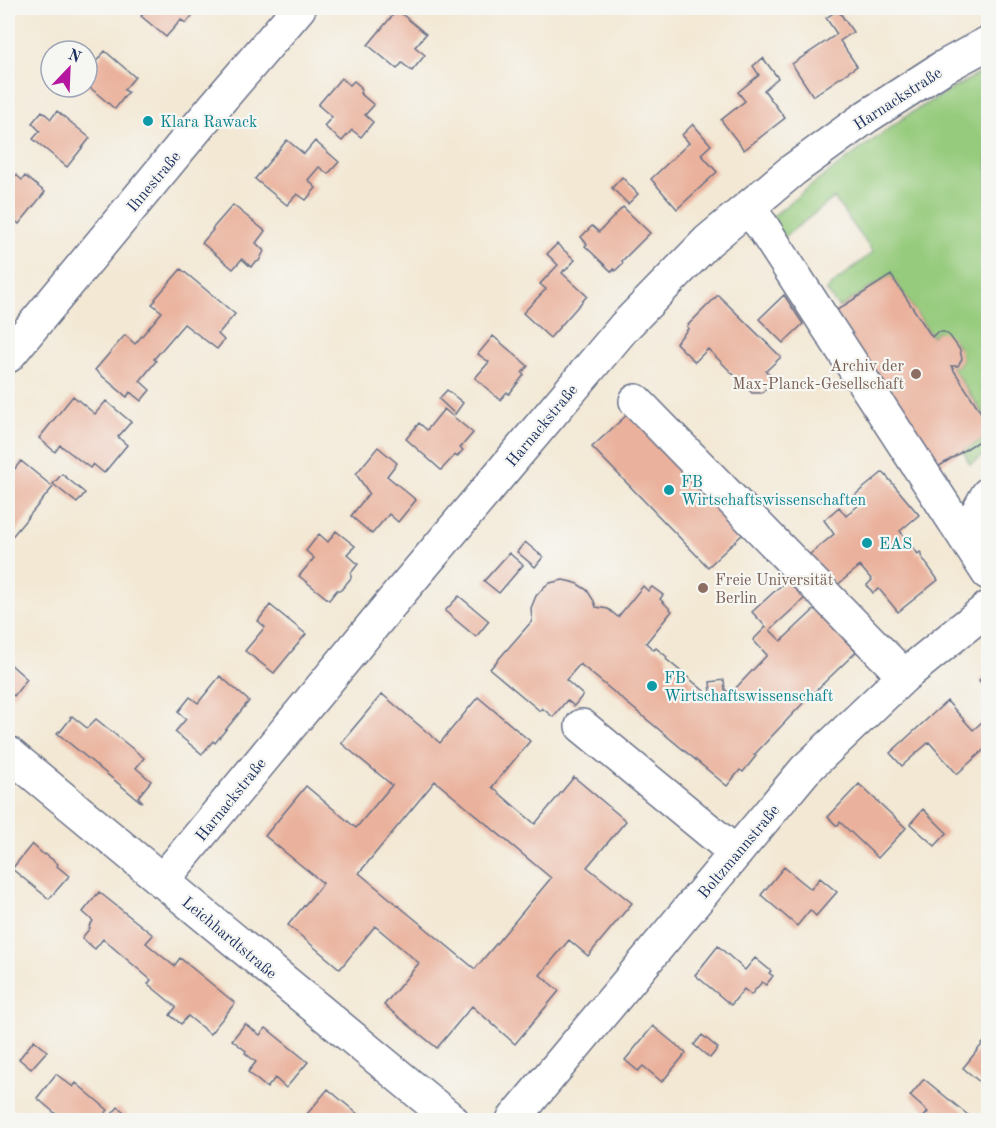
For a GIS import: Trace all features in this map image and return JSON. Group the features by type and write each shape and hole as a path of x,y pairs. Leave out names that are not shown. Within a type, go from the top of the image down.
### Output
{"street":[{"name":"Ihnestraße","path":"8,356 299,8"},
{"name":"Harnackstraße","path":"162,881 385,610 625,326 708,241 793,170 866,117 942,68 988,43"},
{"path":"748,208 762,226 988,573"},
{"path":"636,401 904,676"},
{"path":"964,536 988,494"},
{"name":"Boltzmannstraße","path":"513,1120 805,770 904,676 988,608"},
{"path":"582,726 736,853"},
{"name":"Leichhardtstraße","path":"8,753 452,1120"}],"green space":[{"path":"988,68 988,421 951,366 958,366 962,359 957,345 942,333 937,332 932,337 891,275 839,308 826,290 873,252 834,198 783,238 770,219 906,116"},
{"path":"988,436 988,453 970,464 963,451"}],"building":[{"path":"149,8 199,8 186,23 181,20 166,37 141,16"},
{"path":"937,8 951,8 940,14"},
{"path":"397,10 426,34 415,47 425,55 412,71 402,63 397,69 368,45"},
{"path":"838,10 853,32 840,41 857,66 813,96 792,64 837,34 826,18"},
{"path":"105,51 135,77 124,90 128,92 115,109 99,95 99,58"},
{"path":"763,58 778,78 764,90 785,118 744,150 721,120 745,101 738,92 759,75 753,66"},
{"path":"341,78 350,85 354,81 361,87 360,93 374,105 365,115 373,122 361,137 352,130 342,141 324,126 332,117 318,105"},
{"path":"42,111 51,119 57,111 90,138 67,167 33,139 40,131 32,123"},
{"path":"693,124 711,145 701,154 717,172 677,209 651,179 689,143 682,135"},
{"path":"287,140 304,154 315,141 339,162 328,174 319,167 308,180 316,188 306,200 297,194 287,205 255,179"},
{"path":"8,168 22,180 25,176 45,192 19,224 8,215"},
{"path":"622,177 638,194 628,204 612,188"},
{"path":"233,205 265,231 256,243 264,251 259,261 251,267 242,259 233,269 202,243"},
{"path":"623,207 650,233 612,272 585,246 587,244 581,237 592,226 599,232"},
{"path":"557,244 575,260 562,273 587,296 550,338 523,313 546,289 540,284 558,265 547,254"},
{"path":"181,269 235,314 218,334 224,340 217,349 184,324 154,359 156,361 140,381 150,390 141,401 130,392 127,397 95,370 125,335 135,344 162,312 152,304 155,299"},
{"name":"Archiv der Max-Planck-Gesellschaft","path":"891,275 932,337 937,332 944,332 950,336 960,350 962,359 958,366 951,366 988,423 988,435 938,467 834,312"},
{"path":"718,295 781,357 766,371 770,375 770,384 762,393 752,393 708,349 695,362 676,343 688,329 687,326"},
{"path":"784,295 803,324 783,343 759,319"},
{"path":"493,336 528,366 509,394 507,392 500,400 475,378 489,362 478,354"},
{"path":"447,390 463,403 455,414 439,399"},
{"path":"73,396 95,414 106,401 131,422 118,437 127,445 104,473 93,464 90,468 60,445 55,452 39,438"},
{"path":"444,409 473,433 460,448 463,450 457,457 455,455 441,470 406,439 419,423 427,430"},
{"name":"FB Wirtschaftswissenschaften","path":"630,412 745,532 708,567 592,447"},
{"path":"378,447 397,463 387,476 416,500 398,522 389,514 372,534 351,516 369,493 356,474"},
{"path":"21,461 53,487 10,539 8,537 8,477"},
{"name":"EAS","path":"883,472 919,515 900,531 918,554 920,552 922,554 921,556 938,580 898,612 879,589 873,593 867,585 872,580 860,566 836,586 809,555 834,534 824,520 839,507 846,516 861,503 855,495"},
{"path":"62,474 85,493 77,503 53,484"},
{"path":"336,531 355,546 347,554 358,564 351,573 351,578 329,600 299,576 314,558 306,551 319,534 328,542"},
{"path":"525,542 543,557 535,567 517,552"},
{"path":"509,553 523,565 499,593 484,581"},
{"name":"FB Wirtschaftswissenschaft","path":"788,579 806,597 770,630 781,641 816,608 856,652 806,700 754,755 756,756 743,772 740,770 727,786 580,664 566,680 583,695 574,706 567,700 553,717 542,708 540,711 490,669 532,621 531,608 536,596 550,583 563,580 576,583 587,590 596,607 608,609 618,617 643,586 648,591 652,587 663,595 660,599 672,611 646,643 667,657 666,659 709,695 711,693 710,682 724,680 725,690 731,693 767,655 753,640 766,627 752,612"},
{"path":"459,596 489,621 476,637 445,611"},
{"path":"270,605 306,634 274,673 245,651 265,627 258,621"},
{"path":"8,662 27,679 14,696 8,691"},
{"path":"988,666 988,692 979,680 986,674 983,670"},
{"path":"220,676 249,701 215,743 213,741 202,754 175,732 186,719 178,712 190,697 198,703"},
{"path":"382,694 440,743 478,697 530,741 492,787 535,824 574,777 626,821 587,867 632,903 588,956 569,940 540,975 559,991 515,1044 472,1006 437,1048 384,1005 419,963 375,926 340,969 288,925 323,883 265,836 306,786 356,828 392,785 341,743","holes":["435,781 551,878 475,969 359,873"]},
{"path":"947,701 973,730 982,722 988,729 988,746 957,774 929,742 902,766 890,753"},
{"path":"72,716 87,728 96,719 144,758 136,768 151,781 138,797 141,802 57,733"},
{"path":"859,784 906,828 878,858 840,822 837,826 828,817"},
{"path":"923,809 947,833 935,846 910,824"},
{"path":"32,844 58,864 57,866 69,876 49,899 12,869"},
{"path":"784,867 811,889 820,878 837,892 816,916 810,910 797,926 761,895"},
{"path":"99,892 153,935 146,943 158,953 174,966 180,958 235,1003 210,1034 188,1016 181,1024 170,1015 176,1007 148,984 151,980 103,939 95,949 82,938 93,921 83,912"},
{"path":"718,946 745,970 755,958 771,971 769,973 773,976 766,985 762,982 751,995 744,989 731,1005 695,975"},
{"path":"245,1024 260,1035 266,1028 308,1062 286,1088 275,1078 267,1088 248,1072 256,1062 232,1040"},
{"path":"653,1026 686,1053 662,1082 643,1066 638,1071 625,1060"},
{"path":"702,1035 718,1048 710,1058 694,1045"},
{"path":"988,1037 988,1089 963,1068"},
{"path":"34,1040 47,1051 31,1069 19,1059"},
{"path":"56,1074 73,1087 76,1083 108,1110 99,1120 63,1120 37,1098"},
{"path":"924,1079 974,1120 921,1120 928,1112 910,1096"},
{"path":"328,1089 360,1116 356,1120 302,1120"},
{"path":"118,1107 128,1115 124,1120 107,1120"}],"place":[{"name":"Klara Rawack","path":"148,121"},
{"name":"Archiv der Max-Planck-Gesellschaft","path":"916,374"},
{"name":"FB Wirtschaftswissenschaften","path":"669,490"},
{"name":"EAS","path":"867,543"},
{"name":"Freie Universität Berlin","path":"703,588"},
{"name":"FB Wirtschaftswissenschaft","path":"652,686"}]}
